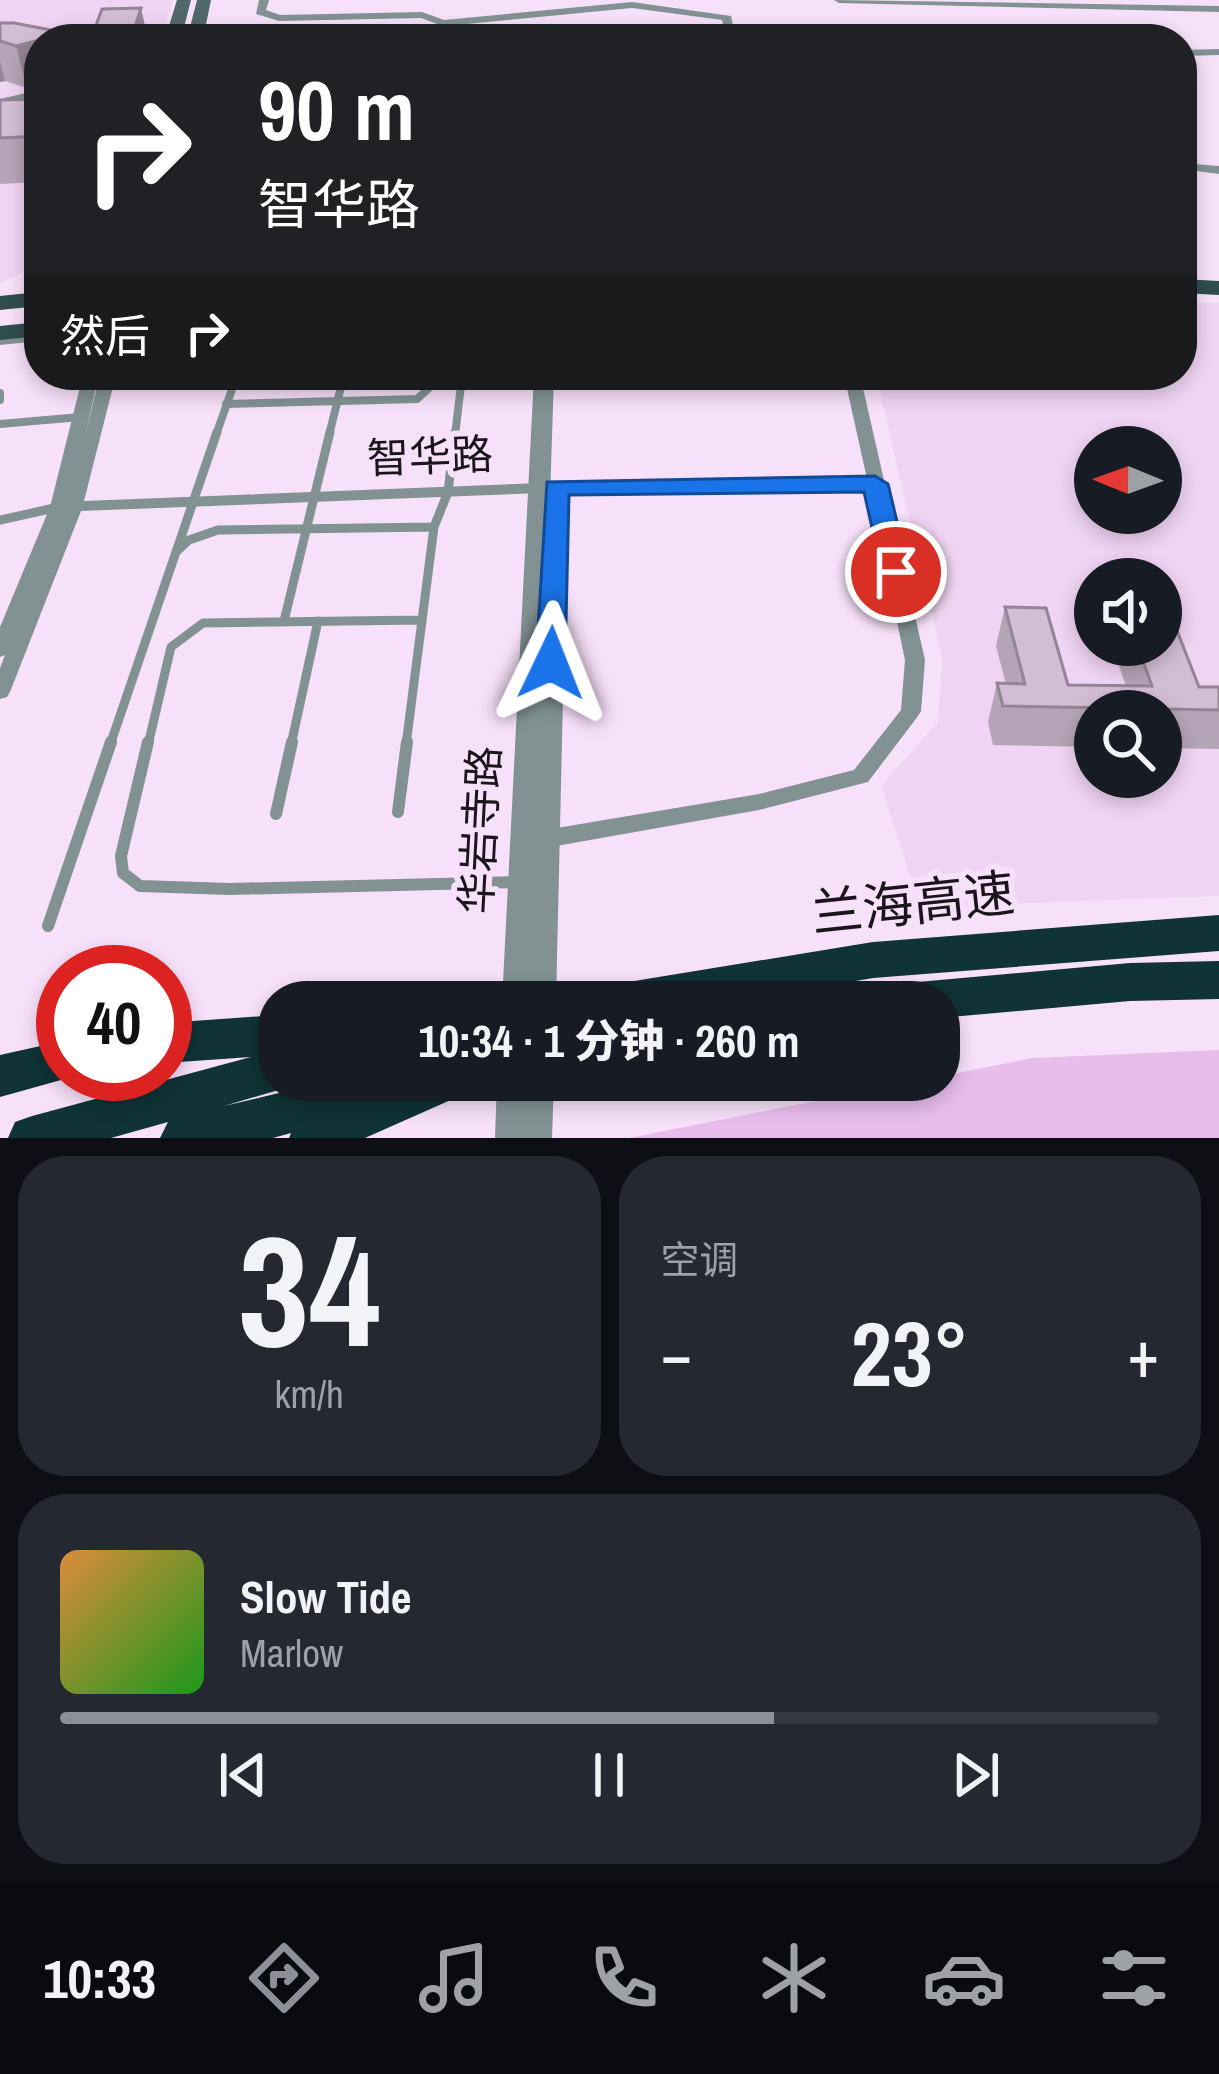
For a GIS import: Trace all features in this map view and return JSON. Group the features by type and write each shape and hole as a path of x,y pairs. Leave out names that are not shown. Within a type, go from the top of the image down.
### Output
{"highway":[{"name":"兰海高速","path":"751,981 873,961 1219,933"},
{"path":"960,997 1130,982 1219,980"},
{"path":"192,1041 258,1036"},
{"path":"0,1076 36,1067"},
{"path":"32,1138 258,1076"},
{"path":"184,1138 336,1101"},
{"path":"313,1138 398,1101"}],"street":[{"path":"264,0 260,12 278,18 422,14 443,22 648,6 727,17 728,24"},
{"path":"839,0 1219,9"},
{"path":"89,416 90,390"},
{"path":"0,692 66,507 89,416 101,390"},
{"name":"华岩寺路","path":"541,981 549,488 545,390"},
{"name":"华岩寺路","path":"519,981 557,390"},
{"path":"545,838 759,802 861,776 911,711 916,660 855,390"},
{"name":"智华路","path":"66,507 549,488 875,484"},
{"path":"0,650 66,507"},
{"path":"512,1138 513,1101"},
{"path":"535,1138 536,1101"}],"lane":[{"path":"3,99 11,115"},
{"path":"48,926 231,390"},
{"path":"284,621 341,390"},
{"path":"226,404 417,398 427,390"},
{"path":"398,812 434,527 448,492 460,390"},
{"path":"0,424 89,416"},
{"path":"0,520 66,507"},
{"path":"172,556 188,540 218,530 434,527"},
{"path":"422,620 203,622 171,647 122,856 123,873 140,886 230,889 523,882"},
{"path":"276,814 318,621"}],"shaded area":[{"path":"0,0 173,0 166,24 24,24 24,272 0,283"},
{"path":"1197,302 1219,303 1219,896 920,907 881,785 938,723 942,658 879,390 1197,390"},
{"path":"1219,1050 1219,1138 629,1138 816,1101 960,1101 960,1072 1033,1058"}],"building":[{"path":"141,8 136,24 96,24 102,9"},
{"path":"0,23 24,25 24,44 0,41"},
{"path":"24,99 24,137 0,138 0,100"},
{"path":"1005,607 1046,608 1068,685 1152,686 1145,666 1182,666 1182,643 1199,687 1219,687 1219,710 1182,709 1182,690 1074,690 1074,707 1003,706 997,683 1025,684"}],"route":[{"path":"551,663 556,488 875,484 896,572"}]}
